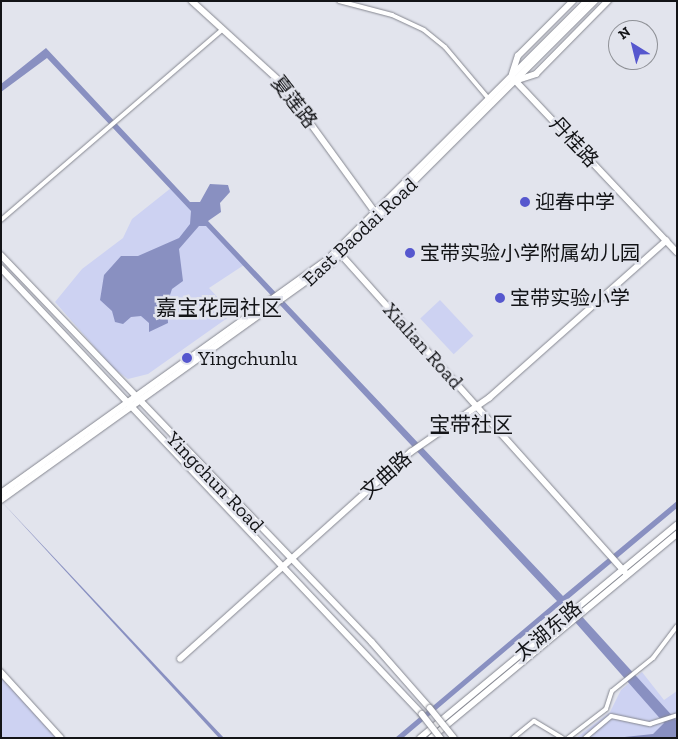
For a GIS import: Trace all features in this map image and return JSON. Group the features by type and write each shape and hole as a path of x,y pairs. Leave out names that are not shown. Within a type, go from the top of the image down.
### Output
{"main road":[{"name":"夏莲路","path":"192,1 284,86 377,216"},
{"path":"573,1 518,56 514,78 536,74 608,1"},
{"name":"East Baodai Road","path":"2,500 136,400 292,290 339,252 514,78 587,1"},
{"name":"East Baodai Road","path":"377,216 489,99 514,78 595,1"},
{"name":"丹桂路","path":"514,78 666,241 675,247"},
{"name":"文曲路","path":"180,658 291,562 413,450 477,407 666,241"},
{"name":"Xialian Road","path":"339,252 628,576"},
{"name":"Yingchun Road","path":"1,255 291,562 372,642 454,738"},
{"name":"Yingchun Road","path":"1,268 128,406 422,714 441,738"},
{"name":"East Baodai Road","path":"1,493 128,406"},
{"name":"太湖东路","path":"420,738 677,524"},
{"name":"太湖东路","path":"432,738 581,616 677,534"},
{"path":"1,672 61,738"}],"street":[{"path":"339,1 392,15 424,30 445,47 489,99"},
{"path":"1,220 223,28"},
{"path":"568,738 606,709 612,691 656,654 677,626"},
{"path":"585,738 610,716 650,724 675,715"},
{"path":"513,738 534,721 562,738"}],"shaded area":[{"path":"46,48 190,202 200,202 210,184 228,185 230,192 220,203 221,212 208,221 563,596 677,501 677,508 567,600 677,721 677,738 615,738 653,734 664,723 560,605 403,738 395,738 557,601 206,226 199,226 179,249 183,281 172,289 167,304 168,323 149,332 149,323 141,316 131,317 123,324 115,322 112,311 100,300 104,275 121,256 138,256 179,238 190,224 191,211 47,58 1,92 1,84"},
{"path":"171,188 244,265 209,288 233,314 148,374 128,379 113,368 55,302 82,269 123,238 132,219"},
{"path":"440,300 473,336 454,354 420,318"},
{"path":"1,501 224,738 219,738"},
{"path":"642,672 664,700 677,691 677,738 576,738 610,712 621,690"},
{"path":"1,676 57,738 1,738"}],"place":[{"name":"迎春中学","path":"525,202"},
{"name":"宝带实验小学附属幼儿园","path":"410,253"},
{"name":"宝带实验小学","path":"500,298"},
{"name":"Yingchunlu","path":"187,358"}],"district":[{"name":"嘉宝花园社区","path":"219,308"},
{"name":"宝带社区","path":"471,425"}]}
